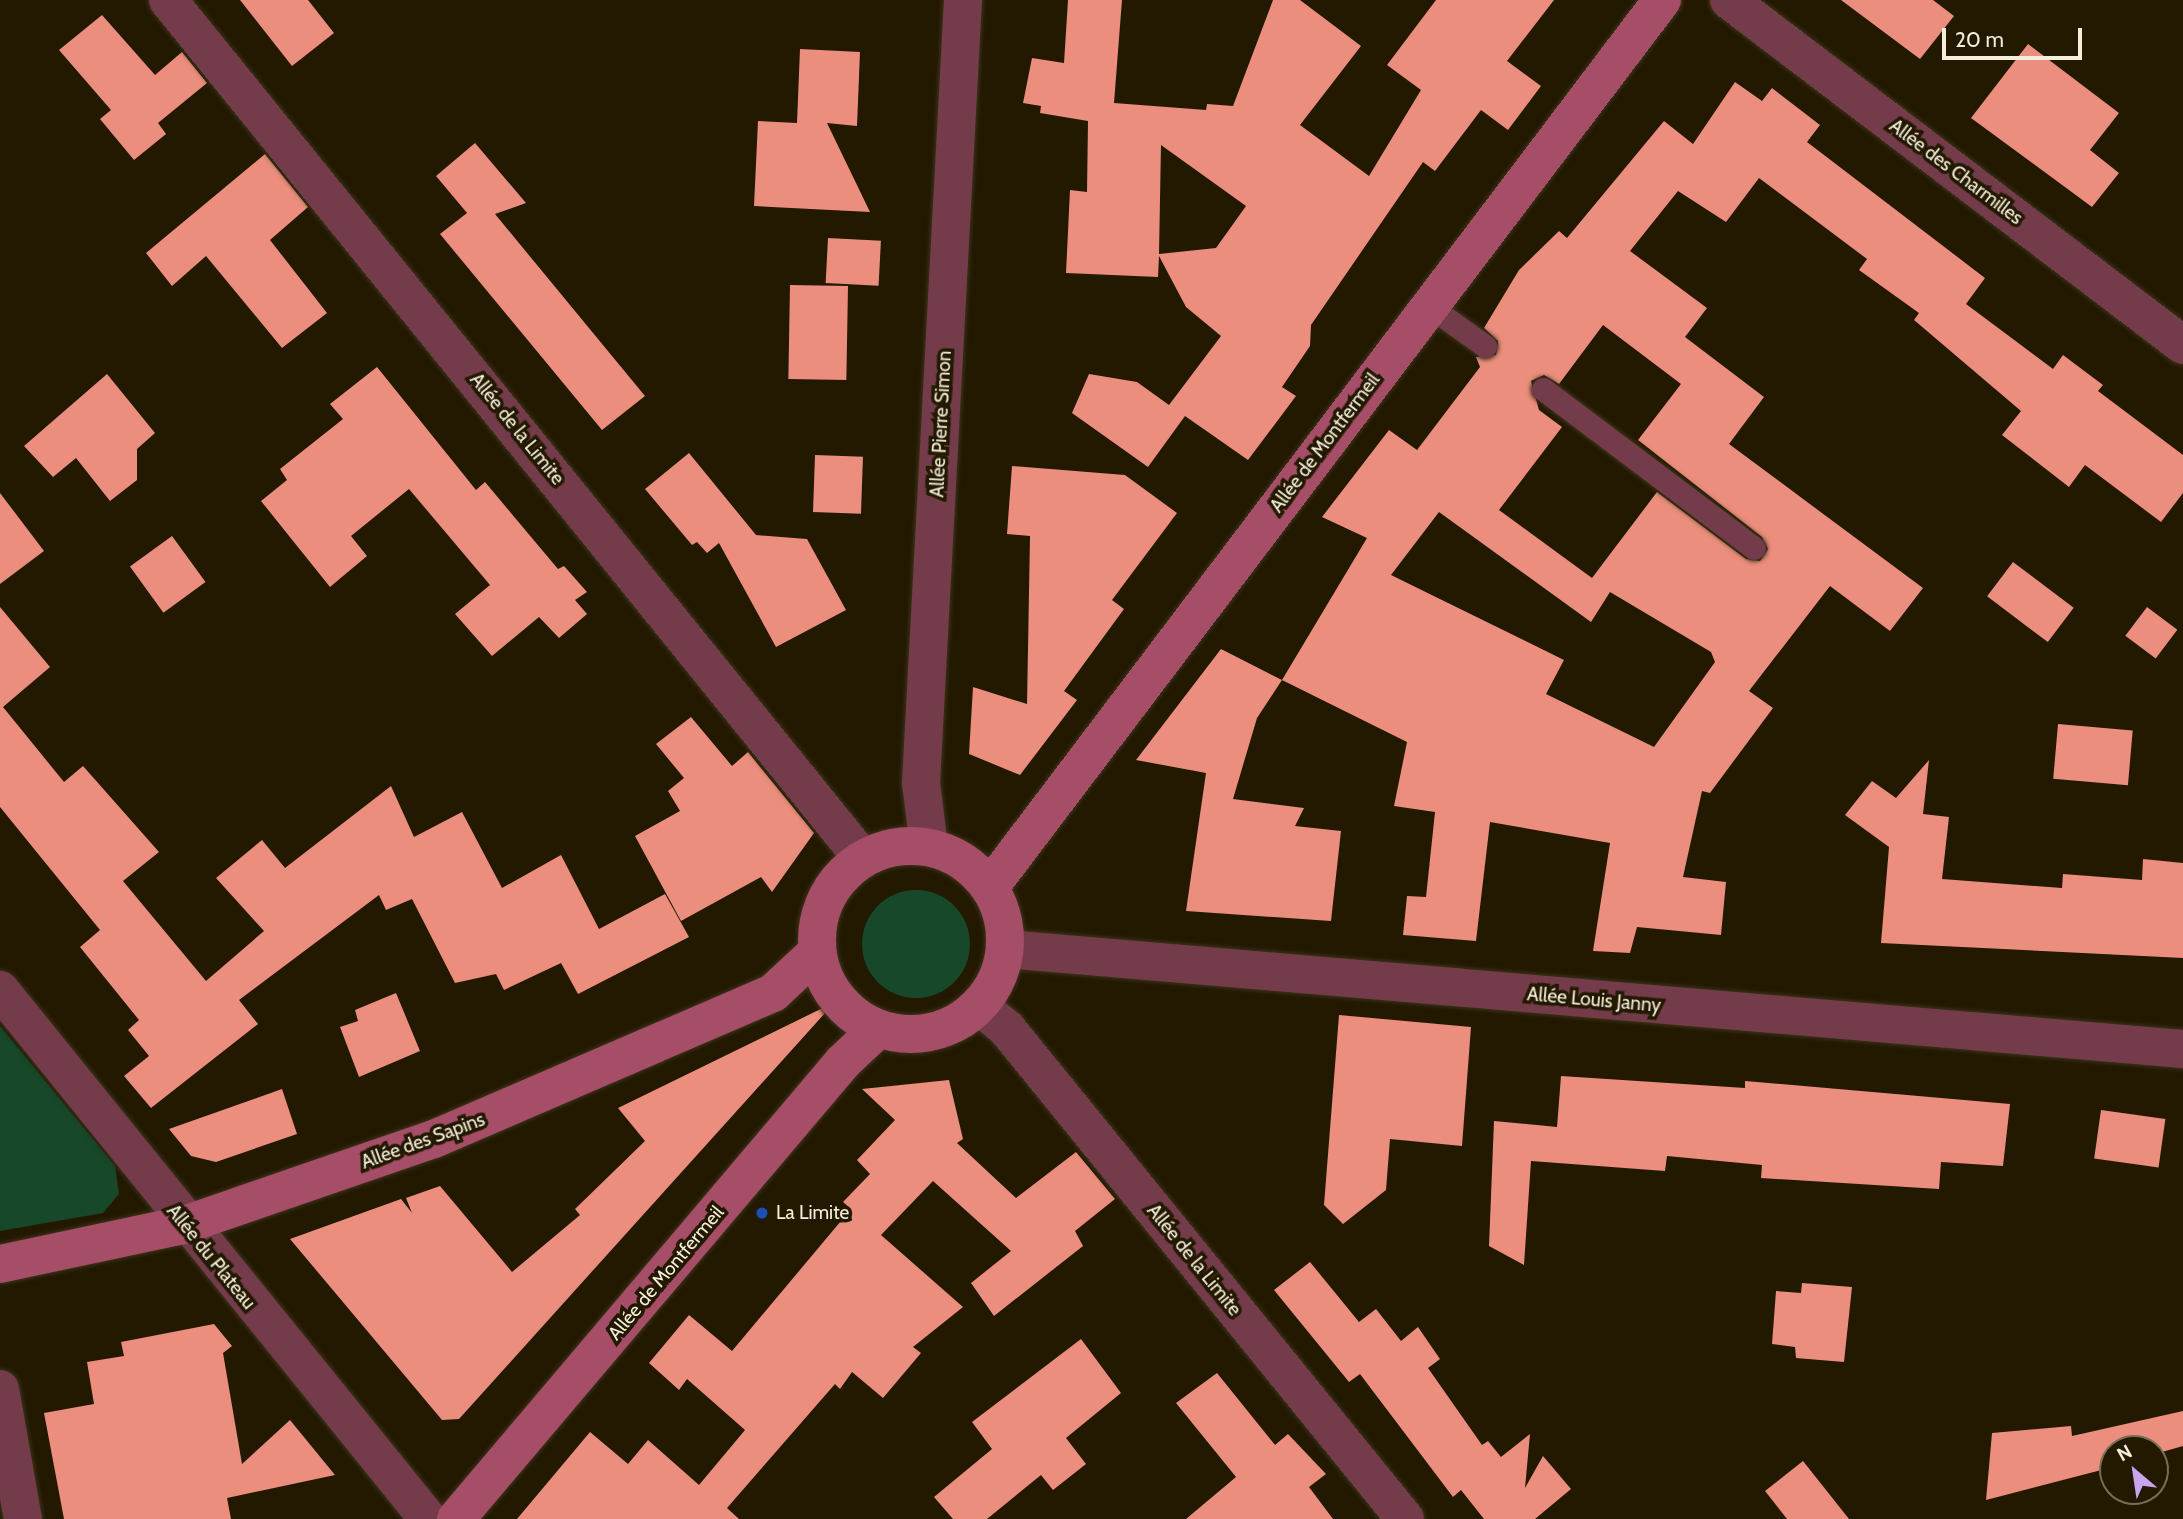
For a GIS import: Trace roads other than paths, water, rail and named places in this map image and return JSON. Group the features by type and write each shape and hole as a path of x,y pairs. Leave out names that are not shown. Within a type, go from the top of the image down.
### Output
{"main road":[{"name":"Allée de Montfermeil","path":"990,887 1662,0"},
{"path":"929,847 973,869 990,887 1003,917 1006,950 998,980 979,1006 932,1033 878,1029 836,999 817,951 826,898 863,859 884,850 929,847"},
{"name":"Allée des Sapins","path":"0,1264 184,1225 434,1139 609,1069 773,993 817,951"},
{"name":"Allée de Montfermeil","path":"456,1519 843,1062 878,1029"}],"street":[{"name":"Allée de la Limite","path":"168,0 863,859"},
{"name":"Allée Pierre Simon","path":"929,847 921,783 963,0"},
{"name":"Allée des Charmilles","path":"1728,0 2183,345"},
{"name":"Allée Louis Janny","path":"1006,950 2183,1049"},
{"name":"Allée du Plateau","path":"0,990 184,1225 428,1519"},
{"name":"Allée de la Limite","path":"979,1006 1007,1029 1399,1517"},
{"path":"0,1389 23,1519"}],"lane":[{"path":"1429,306 1485,346"},
{"path":"1543,389 1754,548"}],"place":[{"name":"La Limite","path":"762,1213"}]}
